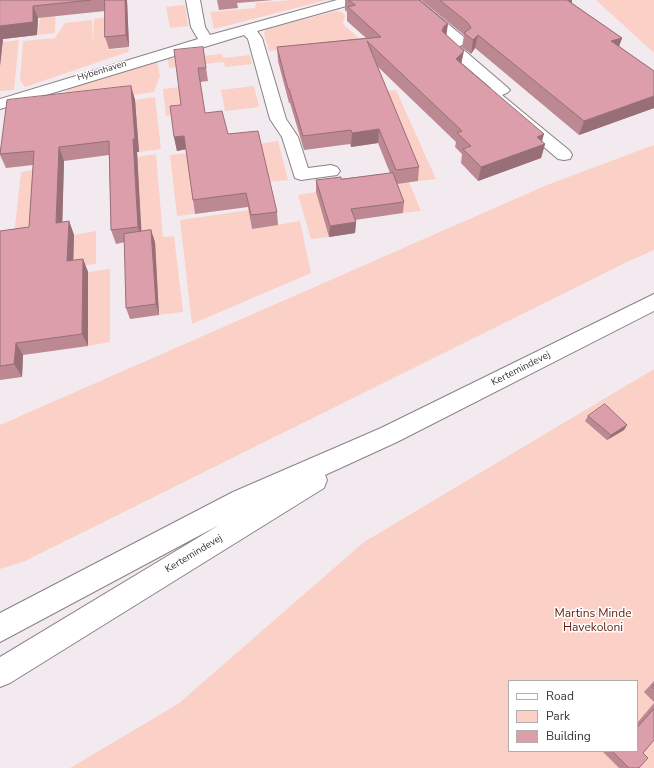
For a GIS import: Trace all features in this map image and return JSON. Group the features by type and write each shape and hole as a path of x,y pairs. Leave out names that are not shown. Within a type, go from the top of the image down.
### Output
{"street":[{"path":"193,0 198,28 206,40"},
{"name":"Hybenhaven","path":"0,104 76,79 206,40 352,0"},
{"path":"411,0 460,41 448,44 502,90 490,94 564,155"},
{"path":"247,29 256,38 278,119 290,137 301,174 331,171"},
{"name":"Kertemindevej","path":"0,628 242,500 389,435 654,302"},
{"name":"Kertemindevej","path":"0,673 389,435"}],"green space":[{"path":"42,0 56,0 55,33 38,35"},
{"path":"292,0 327,0 214,29 210,12 255,8 256,3"},
{"path":"596,0 654,0 654,53"},
{"path":"185,5 188,26 170,28 166,7"},
{"path":"336,11 345,15 343,24 362,41 269,51 264,34 266,29"},
{"path":"108,17 109,49 106,50 129,48 128,52 25,87 20,80 23,41 55,38 65,23 92,20 93,44 94,19"},
{"path":"19,40 14,90 0,91 0,66 3,42"},
{"path":"222,54 223,58 250,55 252,64 225,67 224,62 169,68 168,59"},
{"path":"157,61 160,76 154,92 85,102 60,96 70,88"},
{"path":"379,70 387,91 396,90 436,179 418,181 381,92 364,72"},
{"path":"254,86 259,107 225,111 221,90"},
{"path":"179,87 183,114 166,116 163,89"},
{"path":"155,97 161,149 139,152 135,100"},
{"path":"278,141 288,180 268,182 259,144"},
{"path":"654,145 654,250 631,260 25,561 0,569 0,425 547,185"},
{"path":"187,153 195,214 177,216 170,155"},
{"path":"156,154 163,237 174,236 183,312 159,315 155,239 142,240 137,157"},
{"path":"39,169 36,233 14,236 21,172"},
{"path":"409,182 421,211 403,213 392,184"},
{"path":"316,192 329,237 311,239 298,195"},
{"path":"249,210 252,229 300,221 311,273 192,324 180,220"},
{"path":"96,231 96,264 73,267 74,235"},
{"path":"110,269 110,342 88,346 88,272"},
{"name":"Martins Minde Havekoloni","path":"654,369 654,768 70,768 178,704 364,542"}],"building":[{"path":"0,0 91,0 33,6 33,22 0,26"},
{"path":"105,0 125,0 126,35 105,37"},
{"path":"349,0 419,0 448,24 444,26 442,31 464,51 456,59 544,134 537,137 545,144 481,167 463,149 471,146 457,133 462,131 367,41 419,167 396,170 379,129 352,133 351,130 303,136 288,89 277,47 381,37 348,7 355,5"},
{"path":"440,0 567,0 622,38 611,41 654,71 654,96 584,121 478,35 473,40 464,33 471,28 468,23"},
{"path":"203,47 206,68 198,68 205,113 222,111 228,134 258,131 277,212 251,215 246,193 193,200 184,136 174,137 170,106 181,105 174,50"},
{"path":"131,86 135,139 133,139 138,227 111,230 109,141 59,147 56,223 69,221 67,261 83,259 82,334 16,343 14,364 0,366 0,231 29,227 34,151 0,154 7,100"},
{"path":"393,173 404,202 351,209 356,222 330,226 316,180 341,177 341,179"},
{"path":"151,230 156,304 126,308 124,234"},
{"path":"605,404 627,425 611,435 588,416"},
{"path":"654,709 654,740 643,753 648,758 639,768 629,768 613,752 638,752 638,727"}]}
